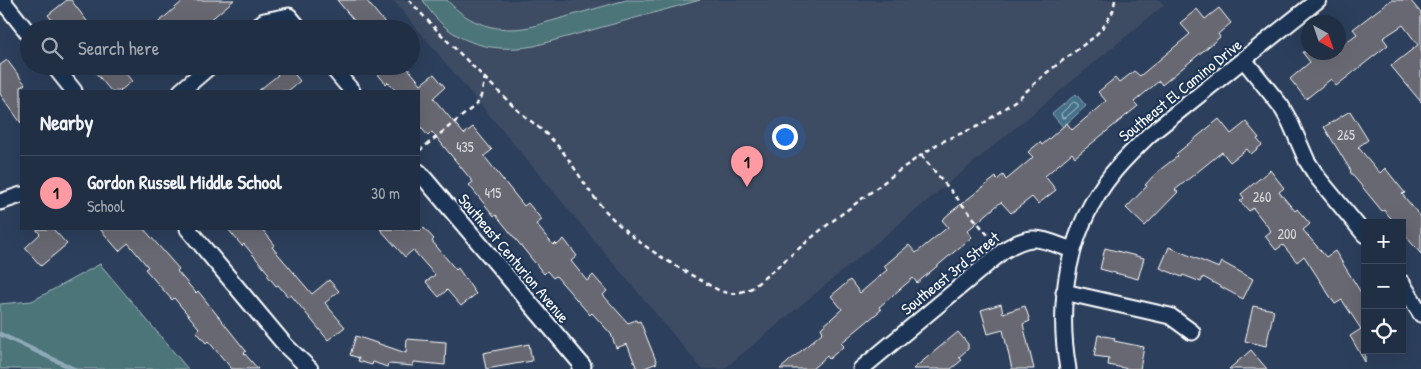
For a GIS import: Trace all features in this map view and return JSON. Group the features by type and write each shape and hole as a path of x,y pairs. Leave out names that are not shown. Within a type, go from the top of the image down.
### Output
{"street":[{"name":"Southeast El Camino Drive","path":"1068,369 1063,331 1064,292 1073,250 1093,202 1123,160 1149,135 1318,0"},
{"path":"8,2 20,20"},
{"path":"269,20 289,16 292,20"},
{"path":"1244,60 1281,106 1290,122 1306,161 1361,230"},
{"path":"61,75 73,90"},
{"path":"182,90 200,75"},
{"path":"339,75 351,90"},
{"name":"Southeast Centurion Avenue","path":"420,173 581,367"},
{"path":"0,202 20,194"},
{"path":"189,230 286,346 310,369"},
{"name":"Southeast 3rd Street","path":"861,369 1003,251 1017,242 1028,238 1039,239 1073,250"},
{"path":"1406,290 1421,314"},
{"path":"1064,292 1170,316 1192,332"}],"path":[{"path":"409,0 515,107 557,145 598,203 622,229 661,258 720,291 730,294 740,294 752,288 822,229 921,155 939,143 981,125 1019,98 1045,74 1094,37 1104,26 1113,11 1115,0"},
{"path":"420,150 477,104 481,96 485,77"},
{"path":"921,155 991,239"}],"shaded area":[{"path":"393,0 1160,0 1164,5 724,369 702,369 420,32 420,20 410,20"}],"green space":[{"path":"423,0 447,0 465,16 474,21 495,28 518,29 626,0 700,0 534,46 501,48 471,42 457,35 444,26"},
{"path":"100,264 188,369 0,369 0,304 32,301"}],"water":[{"path":"1076,94 1086,106 1063,127 1052,114"}],"building":[{"path":"67,0 71,0 86,20 52,20 48,15"},
{"path":"184,0 234,0 210,20 161,20"},
{"path":"337,0 366,0 383,20 354,20"},
{"path":"1391,0 1410,0 1421,13 1421,102 1391,66 1418,45 1403,25 1383,38 1388,45 1336,86 1331,79 1306,99 1290,79 1310,62 1308,60 1346,60 1346,42 1357,34 1353,29"},
{"path":"1219,8 1231,23 1218,34 1220,37 1162,85 1159,81 1134,102 1138,106 1075,157 1072,153 1045,176 1056,190 1038,204 1032,197 1011,213 1001,202 967,231 972,237 917,283 913,278 879,307 881,310 841,343 844,346 829,359 827,356 812,369 780,369 823,332 821,328 842,309 831,296 850,280 860,293 887,270 884,266 909,245 916,253 948,227 942,220 951,212 996,177 997,180 1003,175 1006,180 1033,157 1028,152 1040,142 1042,145 1067,123 1072,130 1106,101 1098,92 1115,78 1119,83 1134,71 1140,76 1190,34 1180,23 1197,9 1205,19"},
{"path":"7,60 25,84 20,90 20,122 0,94 0,65"},
{"path":"434,74 445,87 433,98 464,134 473,127 492,150 484,156 524,206 528,203 542,220 536,224 553,245 555,243 557,245 564,239 577,256 571,261 587,281 593,275 607,291 603,295 628,323 636,320 637,322 640,321 657,363 637,369 627,344 616,348 611,334 592,313 590,315 556,276 553,278 547,271 544,274 469,185 473,182 432,132 428,136 420,126 420,90 395,90 388,82 386,84 378,75 414,75 421,84"},
{"path":"98,75 127,75 132,81 121,90 110,90"},
{"path":"278,75 295,75 300,81 289,90 259,90"},
{"path":"1350,111 1368,140 1358,147 1380,173 1385,168 1405,193 1402,194 1421,217 1421,254 1406,237 1406,219 1392,219 1384,210 1382,211 1350,172 1324,127"},
{"path":"1219,119 1231,134 1246,122 1259,138 1257,139 1262,145 1251,154 1247,149 1230,162 1222,152 1175,190 1178,192 1145,226 1126,208 1147,186 1145,185 1157,172"},
{"path":"1270,170 1284,188 1279,192 1295,211 1297,209 1310,224 1303,230 1326,257 1335,251 1361,293 1361,329 1342,300 1335,304 1304,256 1297,262 1283,245 1276,250 1265,236 1271,231 1253,208 1249,211 1240,201 1244,198 1241,194"},
{"path":"424,228 434,239 432,241 456,270 458,268 476,294 461,306 447,290 439,297 426,282 435,275 413,250 405,257 381,230 422,230"},
{"path":"37,230 54,230 67,244 41,266 25,248 40,234"},
{"path":"101,230 145,230 179,269 177,271 196,293 198,291 258,369 232,369 208,341 206,343 196,331 199,328 174,298 172,300 145,269 148,267 128,243 119,251"},
{"path":"229,230 263,230 275,245 272,247 312,294 329,280 339,291 325,303 345,327 328,340 291,295 288,297 278,285 276,286 267,275 269,274 244,244 242,246"},
{"path":"1169,247 1219,268 1222,262 1253,279 1243,299 1203,277 1201,282 1160,268"},
{"path":"1105,248 1144,258 1138,279 1100,269"},
{"path":"1001,304 1003,313 1025,306 1030,321 1023,324 1034,369 1012,369 1003,330 988,334 981,310"},
{"path":"1253,306 1274,310 1266,346 1245,341"},
{"path":"1361,329 1361,354 1365,354 1365,362 1350,336"},
{"path":"958,332 968,344 968,349 959,357 962,360 951,369 913,369"},
{"path":"1098,335 1115,338 1114,341 1144,347 1140,369 1108,365 1109,358 1094,356"},
{"path":"356,336 406,353 407,339 446,342 445,365 414,362 413,366 388,364 387,367 373,362 372,365 358,361 359,358 350,355"},
{"path":"529,344 532,361 486,369 483,353"},
{"path":"1251,350 1267,369 1229,369"}],"waterway":[{"path":"0,334 74,369"}],"place":[{"name":"Gordon Russell Middle School","path":"747,187"}]}
